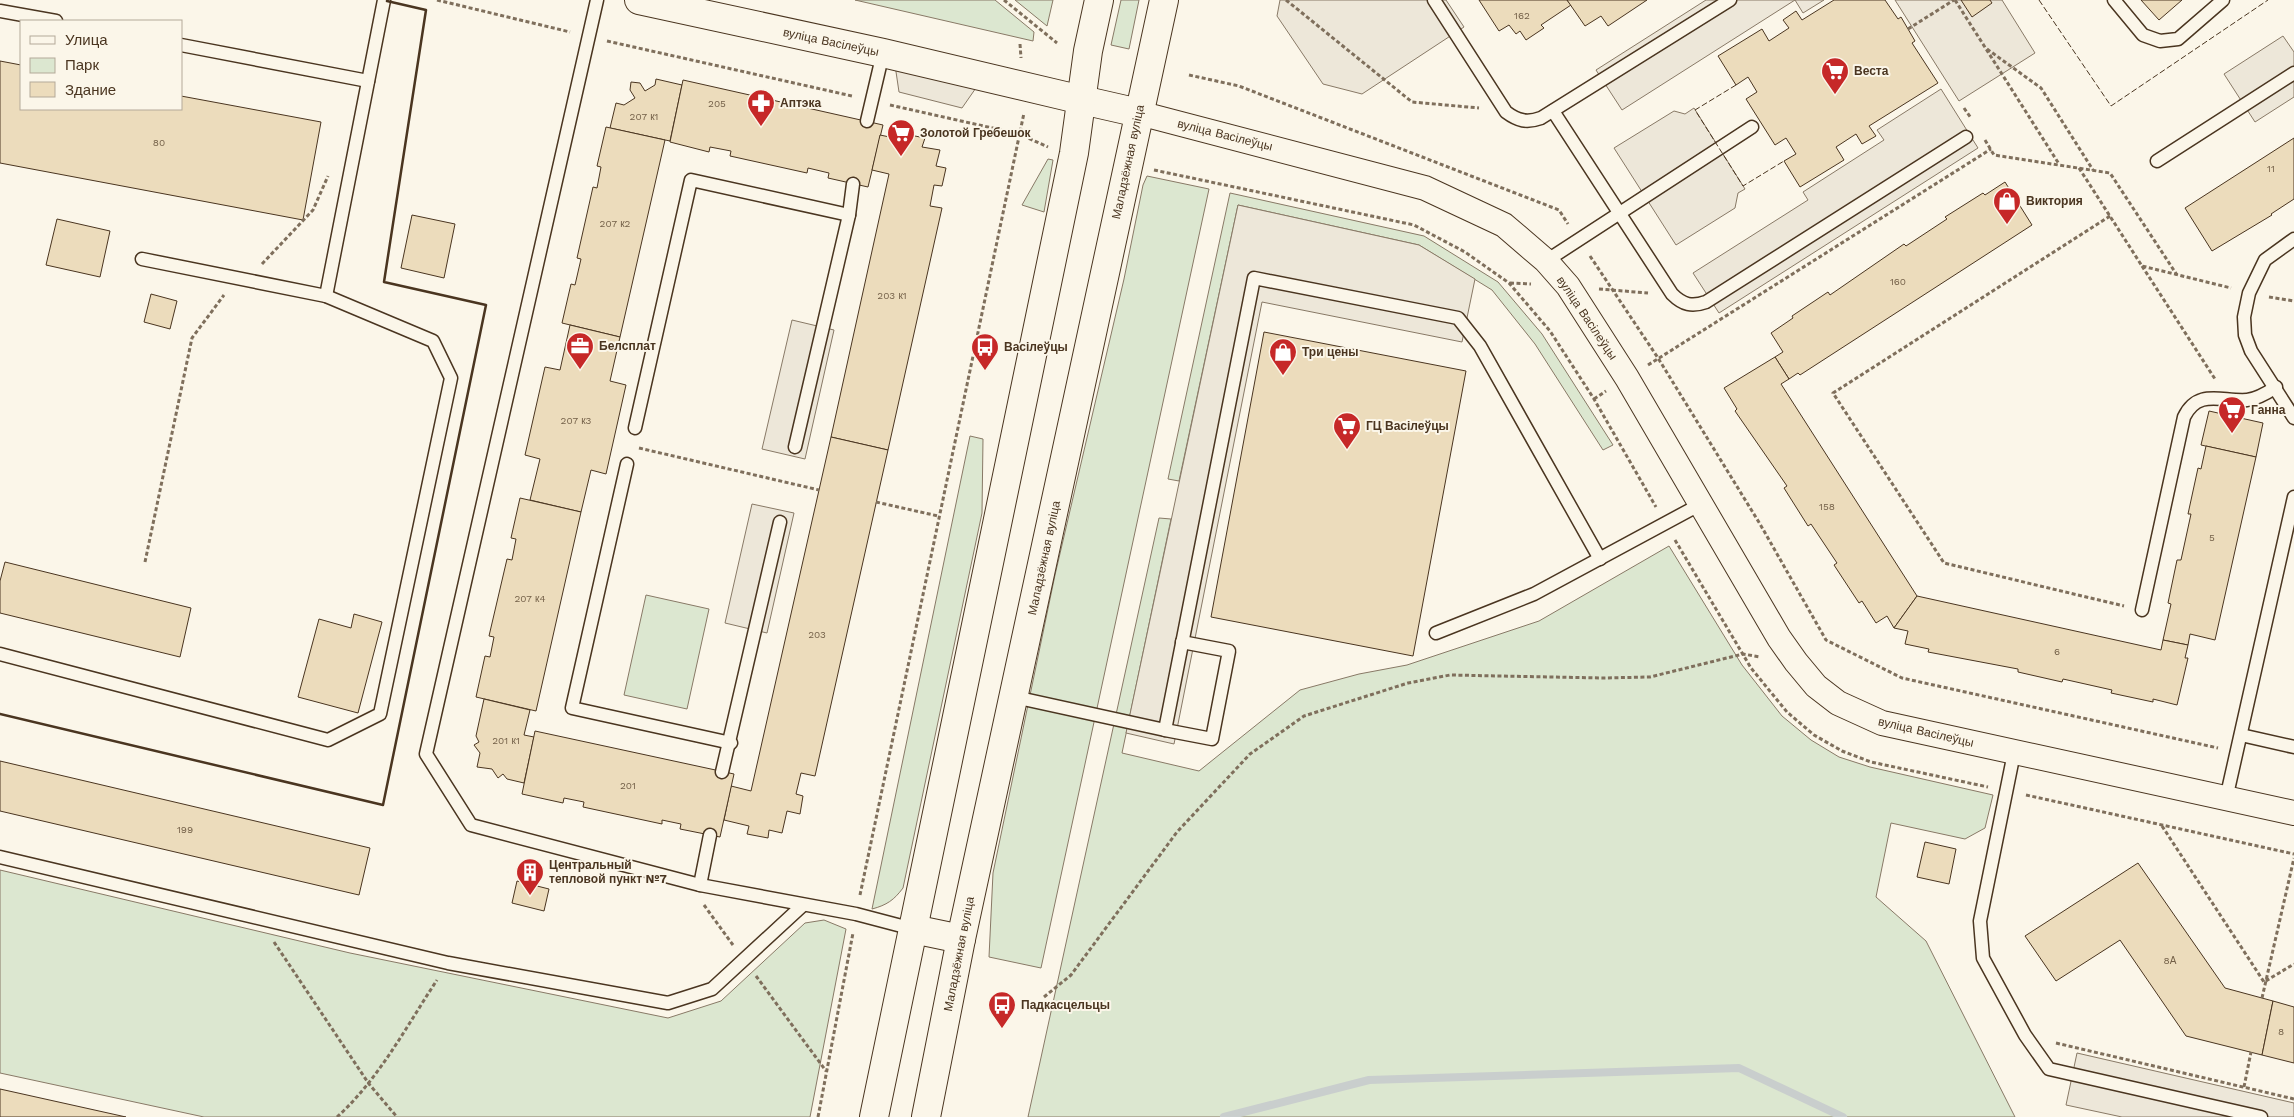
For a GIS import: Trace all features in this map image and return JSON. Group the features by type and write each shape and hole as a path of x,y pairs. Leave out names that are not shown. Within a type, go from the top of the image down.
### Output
{"main road":[{"name":"вуліца Васілеўцы","path":"639,0 883,53 1139,113"},
{"path":"874,1117 1070,172 1088,51 1099,0"},
{"name":"Маладзёжная вуліца","path":"926,1117 961,939 1164,0"},
{"path":"913,929 961,939"}],"street":[{"name":"вуліца Васілеўцы","path":"1139,113 1425,188 1504,225 1546,261 1568,286 1627,378 1779,638 1816,686 1838,703 1860,715 1882,723 2294,813"}],"lane":[{"path":"326,296 384,0"},
{"path":"597,0 426,754 471,826 700,885 856,914 913,929"},
{"path":"1434,0 1506,112 1514,118 1523,121 1541,118 1553,111 1730,0"},
{"path":"2114,0 2143,35 2160,41 2178,39 2223,0"},
{"path":"0,10 51,20"},
{"path":"182,45 368,81"},
{"path":"867,121 883,53"},
{"path":"2157,161 2294,73"},
{"path":"1553,111 1672,294 1679,301 1688,305 1706,302 1966,137"},
{"path":"1546,261 1580,241 1752,127"},
{"path":"635,428 691,180 849,215"},
{"path":"795,448 849,215 853,184"},
{"path":"2294,239 2265,260 2249,293 2244,317 2245,335 2252,352 2294,418"},
{"path":"0,654 328,740 380,714 451,378 432,341 326,296 142,259"},
{"path":"1165,730 1254,278 1458,318 1480,346 1600,559"},
{"path":"2142,610 2184,417 2194,403 2201,399 2248,400 2258,398 2276,387"},
{"path":"627,464 572,708 731,743"},
{"path":"2226,799 2294,497"},
{"path":"1436,632 1534,594 1701,504"},
{"path":"722,772 731,743 780,522"},
{"path":"1014,697 1212,739 1229,651 1182,642"},
{"path":"2241,735 2294,747"},
{"path":"2014,753 1980,921 1983,958 2025,1035 2049,1069 2261,1117"},
{"path":"700,885 710,835"},
{"path":"0,857 448,963 668,1003 712,989 803,905"}],"path":[{"path":"437,0 1019,134 1055,151"},
{"path":"1004,0 1056,43"},
{"path":"1286,0 1412,102 1480,108 1498,100"},
{"path":"1908,29 1954,0 2059,164"},
{"path":"1020,44 1021,63"},
{"path":"1985,47 2040,88 2093,170"},
{"path":"1189,75 1238,86 1558,210 1658,358 1760,524 1826,640 1902,678 2237,753"},
{"path":"818,1117 856,914 1024,110"},
{"path":"1594,399 1991,149 1994,155 2110,173 2177,274"},
{"path":"2079,167 2229,400"},
{"path":"2110,216 1833,393 1944,563 2142,610"},
{"path":"2142,266 2249,293 2294,301"},
{"path":"631,446 819,490"},
{"path":"876,502 938,516"},
{"path":"1044,997 1071,974 1176,832 1250,754 1304,716 1408,683 1450,675 1650,677 1743,654 1796,662"},
{"path":"2161,825 2264,982"},
{"path":"2262,998 2264,982 2294,858"},
{"path":"700,885 705,907 827,1072"},
{"path":"259,919 369,1084 397,1117"},
{"path":"337,1117 369,1084 448,963"},
{"path":"2264,982 2294,964"},
{"path":"2052,1040 2057,1043 2294,1099"},
{"path":"2244,1087 2251,1052"}],"green space":[{"path":"855,0 995,0 1034,32 1033,41"},
{"path":"1015,0 1053,0 1047,26"},
{"path":"1121,0 1139,0 1129,49 1111,45"},
{"path":"1048,159 1053,160 1044,212 1022,205"},
{"path":"1147,176 1209,189 1041,968 989,957 993,873 1055,575 1124,279 1143,185"},
{"path":"1230,193 1424,236 1498,282 1542,334 1613,445 1603,450 1535,344 1492,290 1419,245 1238,205 1179,481 1168,479"},
{"path":"970,436 983,439 982,513 903,888 890,901 872,909"},
{"path":"1159,518 1171,519 1122,753 1199,771 1300,690 1359,674 1407,665 1539,621 1669,546 1742,665 1782,716 1811,740 1839,757 1870,767 1993,795 1985,828 1965,839 1891,823 1876,897 1926,941 2015,1117 1028,1117"},
{"path":"646,595 709,609 687,709 624,695"},
{"path":"0,870 350,953 668,1018 721,1001 805,923 824,920 846,929 810,1117 204,1117 0,1073"}],"shaded area":[{"path":"1280,0 1446,0 1464,27 1362,94 1323,84 1277,16"},
{"path":"1706,0 1795,0 1622,110 1596,70"},
{"path":"1795,0 1824,0 1803,13"},
{"path":"1895,0 2002,0 2035,53 1959,101"},
{"path":"2283,36 2294,52 2294,97 2255,122 2224,74"},
{"path":"895,65 978,85 962,108 899,92"},
{"path":"1941,89 1978,148 1719,313 1693,273 1808,200 1803,192 1884,140 1877,130"},
{"path":"1694,108 1745,189 1738,193 1735,208 1676,245 1614,148 1674,111 1685,114"},
{"path":"1238,205 1419,245 1475,279 1462,342 1262,302 1174,744 1126,733"},
{"path":"792,320 834,330 805,459 762,449"},
{"path":"752,504 794,513 767,633 725,623"},
{"path":"2077,1053 2294,1103 2294,1117 2122,1117 2066,1105"}],"building":[{"path":"1479,0 1567,0 1571,5 1541,25 1544,28 1526,40 1520,31 1516,34 1509,25 1499,31"},
{"path":"1567,0 1647,0 1608,26 1601,16 1585,26"},
{"name":"Веста","path":"1834,0 1885,0 1898,19 1901,17 1915,41 1912,43 1938,83 1869,126 1876,136 1862,144 1856,134 1836,147 1844,160 1800,187 1784,161 1796,154 1786,138 1775,145 1746,99 1757,92 1748,77 1736,85 1718,56 1762,29 1769,41 1789,28 1783,20 1796,11 1802,20"},
{"path":"1961,0 1990,0 1992,3 1972,17"},
{"path":"2141,0 2182,0 2159,20"},
{"path":"0,61 20,65 20,110 182,110 182,96 321,122 303,220 0,163"},
{"path":"656,79 682,85 670,141 610,128 616,103 624,105 635,98 630,90 631,82 640,83 645,91 655,85"},
{"path":"683,80 883,125 868,187 828,178 829,173 808,168 807,173 730,156 731,151 710,147 709,152 670,142"},
{"path":"606,127 665,140 620,337 562,323 571,284 575,285 581,259 577,258 593,187 597,188 601,167 597,166"},
{"path":"905,134 925,138 922,147 940,150 936,166 946,168 942,186 934,185 930,206 942,208 888,450 831,437 889,174 872,170 880,135 904,140"},
{"path":"2294,138 2294,199 2272,215 2212,251 2185,208"},
{"path":"2005,182 2032,225 1800,375 1798,373 1789,379 1775,357 1783,352 1771,333 1793,318 1792,316 1828,292 1830,295 1904,244 1906,246 1947,219 1945,217 1983,193 1985,195"},
{"path":"412,215 455,224 444,278 401,268"},
{"path":"57,219 110,231 100,277 46,265"},
{"path":"151,294 177,301 170,329 144,322"},
{"path":"570,325 620,337 610,381 626,385 606,474 591,470 581,512 530,500 540,459 525,455 545,367 560,370"},
{"name":"ГЦ Васілеўцы","path":"1264,332 1466,371 1413,656 1211,617"},
{"path":"1775,357 1789,379 1781,384 1917,596 1894,628 1887,616 1876,623 1862,601 1859,603 1834,565 1837,563 1811,524 1808,526 1784,488 1787,486 1735,411 1737,409 1724,388"},
{"name":"Ганна","path":"2209,411 2263,423 2256,457 2201,445"},
{"path":"831,437 888,450 815,776 801,773 796,794 803,796 800,814 787,811 782,833 769,830 768,838 747,834 749,826 724,820 731,786 751,791"},
{"path":"2206,446 2256,457 2215,640 2190,634 2188,645 2163,640 2171,604 2168,603 2177,560 2181,560 2198,468 2201,469"},
{"path":"520,498 581,512 536,711 476,697 485,656 490,657 494,637 489,636 507,559 512,560 516,539 511,538"},
{"path":"5,562 191,608 180,657 0,613 0,581"},
{"path":"1917,596 2161,650 2163,640 2188,645 2185,658 2188,658 2177,705 2153,699 2153,702 2111,693 2112,690 2063,679 2062,682 2018,672 2018,669 1928,652 1929,649 1905,644 1908,631 1894,628"},
{"path":"354,614 382,622 358,713 298,697 319,619 351,628"},
{"path":"484,699 530,710 524,735 534,737 524,783 507,779 503,774 498,778 492,769 477,767 480,753 474,745 479,742 476,736"},
{"path":"535,731 734,774 720,837 680,829 681,824 662,820 662,824 583,807 584,802 564,798 563,803 522,794"},
{"path":"0,761 370,848 359,895 0,811"},
{"path":"1925,842 1956,849 1949,884 1917,877"},
{"path":"2138,863 2225,988 2273,1001 2262,1055 2186,1036 2120,940 2056,981 2025,936"},
{"name":"Центральный тепловой пункт №7","path":"517,881 549,889 544,911 512,903"},
{"path":"2273,1001 2294,1007 2294,1063 2262,1055"},
{"path":"0,1089 126,1117 0,1117"}],"waterway":[{"path":"1224,1117 1369,1080 1739,1068 1843,1117"}],"fence":[{"path":"2039,0 2111,106 2268,0"},
{"path":"1736,85 1695,110 1743,186 1784,161"}],"wall":[{"path":"0,714 383,805 486,305 384,282 426,10 387,1"}],"place":[{"name":"Веста","path":"1835,95"},
{"name":"Аптэка","path":"761,127"},
{"name":"Золотой Гребешок","path":"901,157"},
{"name":"Виктория","path":"2007,225"},
{"name":"Белсплат","path":"580,370"},
{"name":"Васілеўцы","path":"985,371"},
{"name":"Три цены","path":"1283,376"},
{"name":"Ганна","path":"2232,434"},
{"name":"ГЦ Васілеўцы","path":"1347,450"},
{"name":"Центральный тепловой пункт №7","path":"530,896"},
{"name":"Падкасцельцы","path":"1002,1029"}]}
